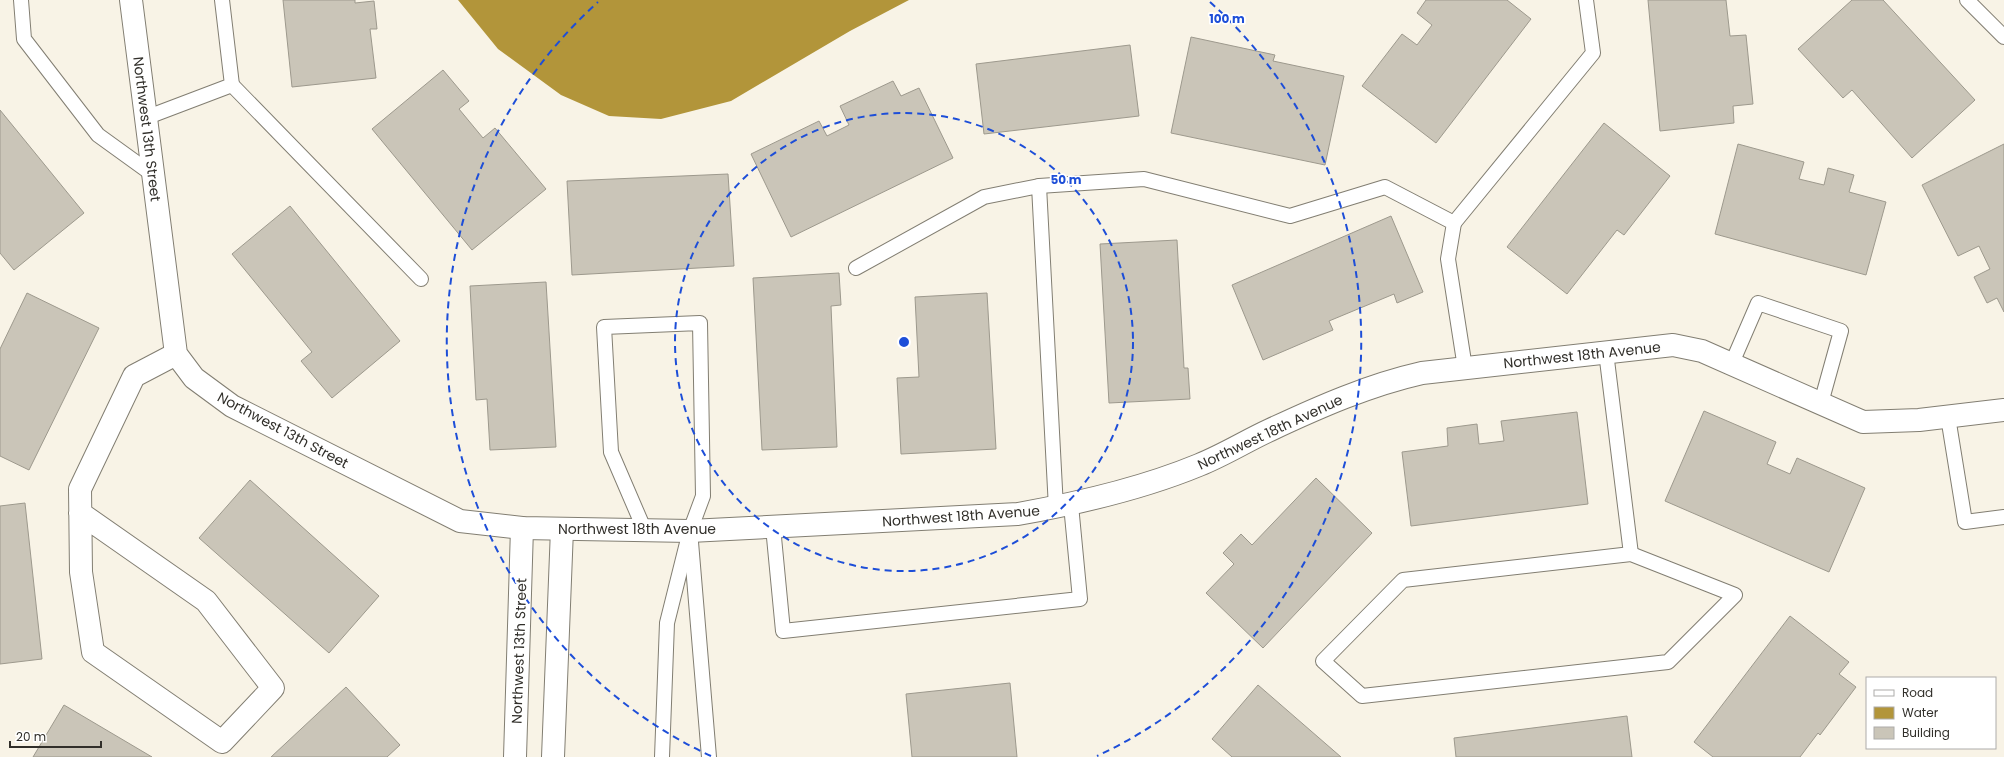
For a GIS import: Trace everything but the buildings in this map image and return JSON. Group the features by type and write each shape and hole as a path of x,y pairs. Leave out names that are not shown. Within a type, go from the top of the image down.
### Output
{"street":[{"name":"Northwest 13th Street","path":"131,0 176,354 194,378 232,406 460,521 522,528 515,757"},
{"name":"Northwest 18th Avenue","path":"522,528 690,531 1018,514 1064,506 1149,484 1200,465 1318,408 1394,379 1422,373 1606,352 1673,346 1702,351 1863,422 1919,420 2004,410"},
{"path":"80,513 206,601 273,688 222,742 93,652 81,572 80,513 80,489 134,376 176,354"},
{"path":"553,757 562,529"}],"lane":[{"path":"21,0 24,40 98,135 152,174"},
{"path":"222,0 232,85 421,279"},
{"path":"1465,368 1448,259 1454,223 1593,53 1586,0"},
{"path":"1967,0 2004,37"},
{"path":"145,118 232,85"},
{"path":"856,268 984,197 1039,186 1144,179 1290,216 1385,187 1454,223"},
{"path":"773,527 783,631 1080,600 1064,506 1039,186"},
{"path":"1732,363 1758,303 1841,331 1821,403"},
{"path":"645,530 611,452 604,327 700,324 704,496 690,531 667,623 662,757"},
{"path":"1606,352 1631,554"},
{"path":"1948,417 1965,522 2004,517"},
{"path":"690,531 709,757"},
{"path":"1631,554 1735,595 1668,662 1362,696 1323,661 1403,580 1631,554"}],"water":[{"path":"458,0 909,0 850,31 731,101 661,119 609,116 561,95 498,49"}]}
